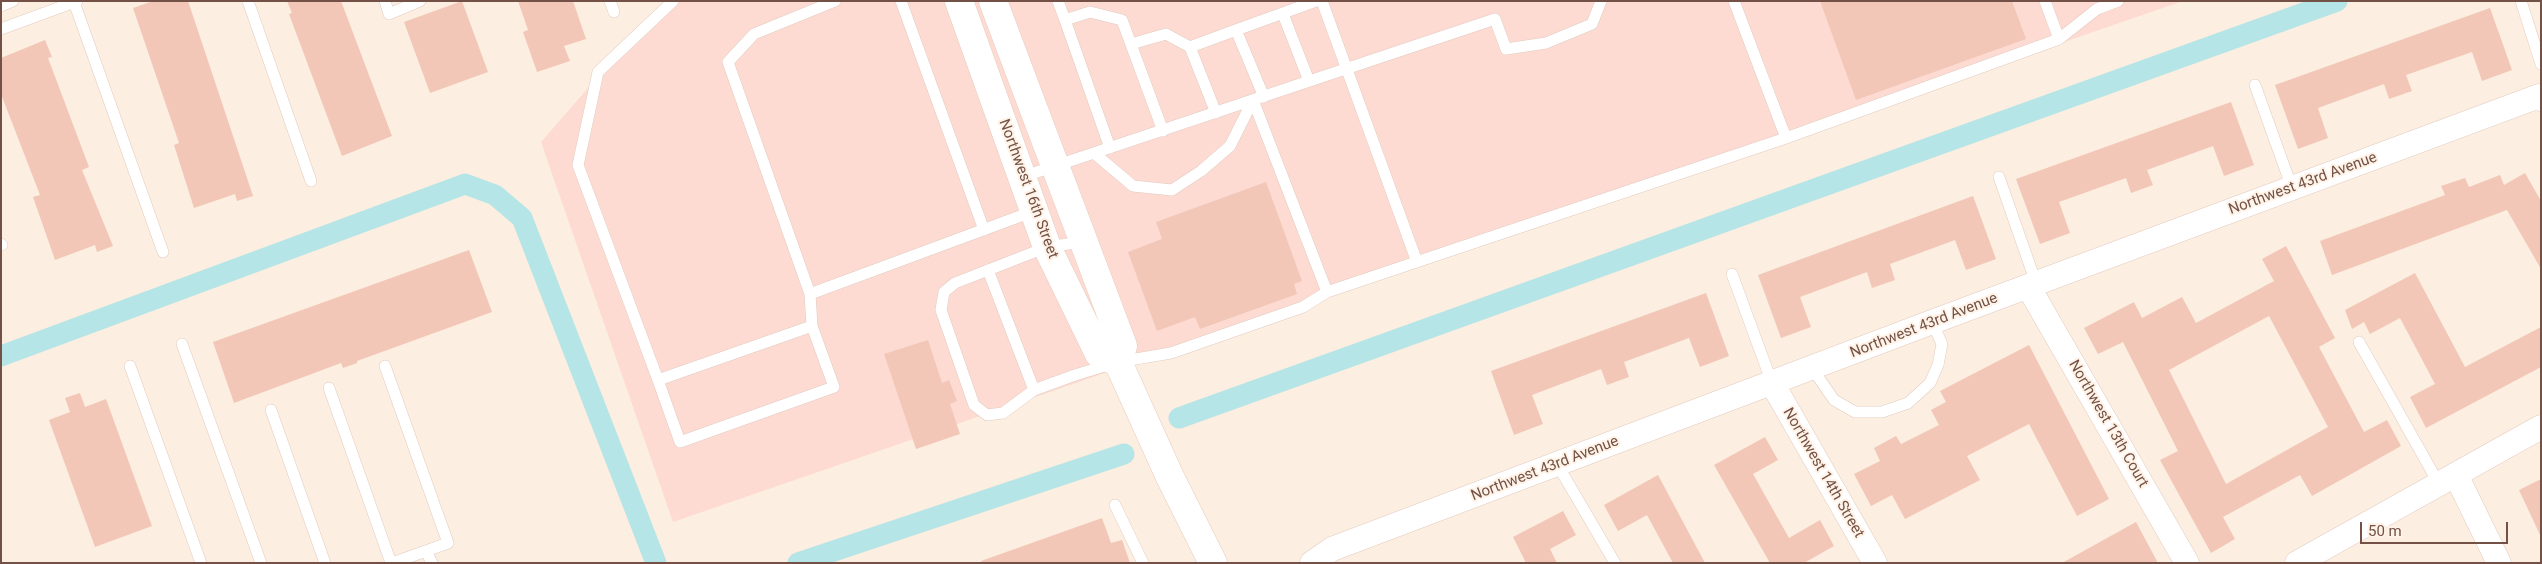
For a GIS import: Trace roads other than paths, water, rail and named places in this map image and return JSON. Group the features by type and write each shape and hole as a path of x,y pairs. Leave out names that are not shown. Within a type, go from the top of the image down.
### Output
{"street":[{"name":"Northwest 16th Street","path":"959,1 1047,247 1099,354 1118,362"},
{"name":"Northwest 16th Street","path":"993,1 1082,242 1123,346 1118,362 1170,477 1213,563"},
{"name":"Northwest 43rd Avenue","path":"1312,563 1332,550 2540,93"},
{"name":"Northwest 13th Court","path":"2032,285 2187,563"},
{"name":"Northwest 14th Street","path":"1772,383 1875,563"},
{"path":"2297,563 2541,426"},
{"path":"2448,479 2500,563"}],"lane":[{"path":"1,6 12,1"},
{"path":"248,1 311,181"},
{"path":"385,1 389,14 420,1"},
{"path":"673,1 598,72 578,165 680,442 834,387 812,326 810,294 728,62 754,34 835,1"},
{"path":"900,1 984,230"},
{"path":"1058,1 1110,148"},
{"path":"1190,47 1316,1"},
{"path":"1322,1 1417,262"},
{"path":"1022,177 1494,19 1506,49 1546,43 1592,24 1601,1"},
{"path":"1734,1 1786,138"},
{"path":"2045,1 2059,39"},
{"path":"1082,242 1047,247 955,283 944,292 941,310 974,404 987,415 1003,413 1034,390 1118,362 1171,353 1304,307 1327,292 1786,138 2059,39 2097,9 2118,1"},
{"path":"2521,1 2541,64"},
{"path":"1,29 75,2 163,252"},
{"path":"1065,20 1090,12 1122,20 1163,130"},
{"path":"1283,14 1309,81"},
{"path":"1236,30 1258,99 1327,292"},
{"path":"1131,44 1166,34 1190,47 1216,113"},
{"path":"2255,85 2292,188"},
{"path":"1094,153 1133,186 1172,190 1201,171 1230,146 1258,99"},
{"path":"1999,177 2032,285"},
{"path":"810,294 1034,211"},
{"path":"988,270 1034,390"},
{"path":"1732,274 1772,383"},
{"path":"1812,368 1834,400 1855,412 1882,412 1908,403 1930,383 1938,365 1942,344 1932,322"},
{"path":"658,380 812,326"},
{"path":"2359,342 2448,479"},
{"path":"182,344 261,563"},
{"path":"130,366 201,563"},
{"path":"329,388 391,563 448,542 385,366"},
{"path":"271,410 325,563"},
{"path":"1558,464 1615,563"},
{"path":"1115,505 1143,563"},
{"path":"426,550 432,563"}],"waterway":[{"path":"1179,418 2337,1"},
{"path":"1,356 465,184 495,195 522,218 656,563"},
{"path":"798,563 1124,454"}]}
